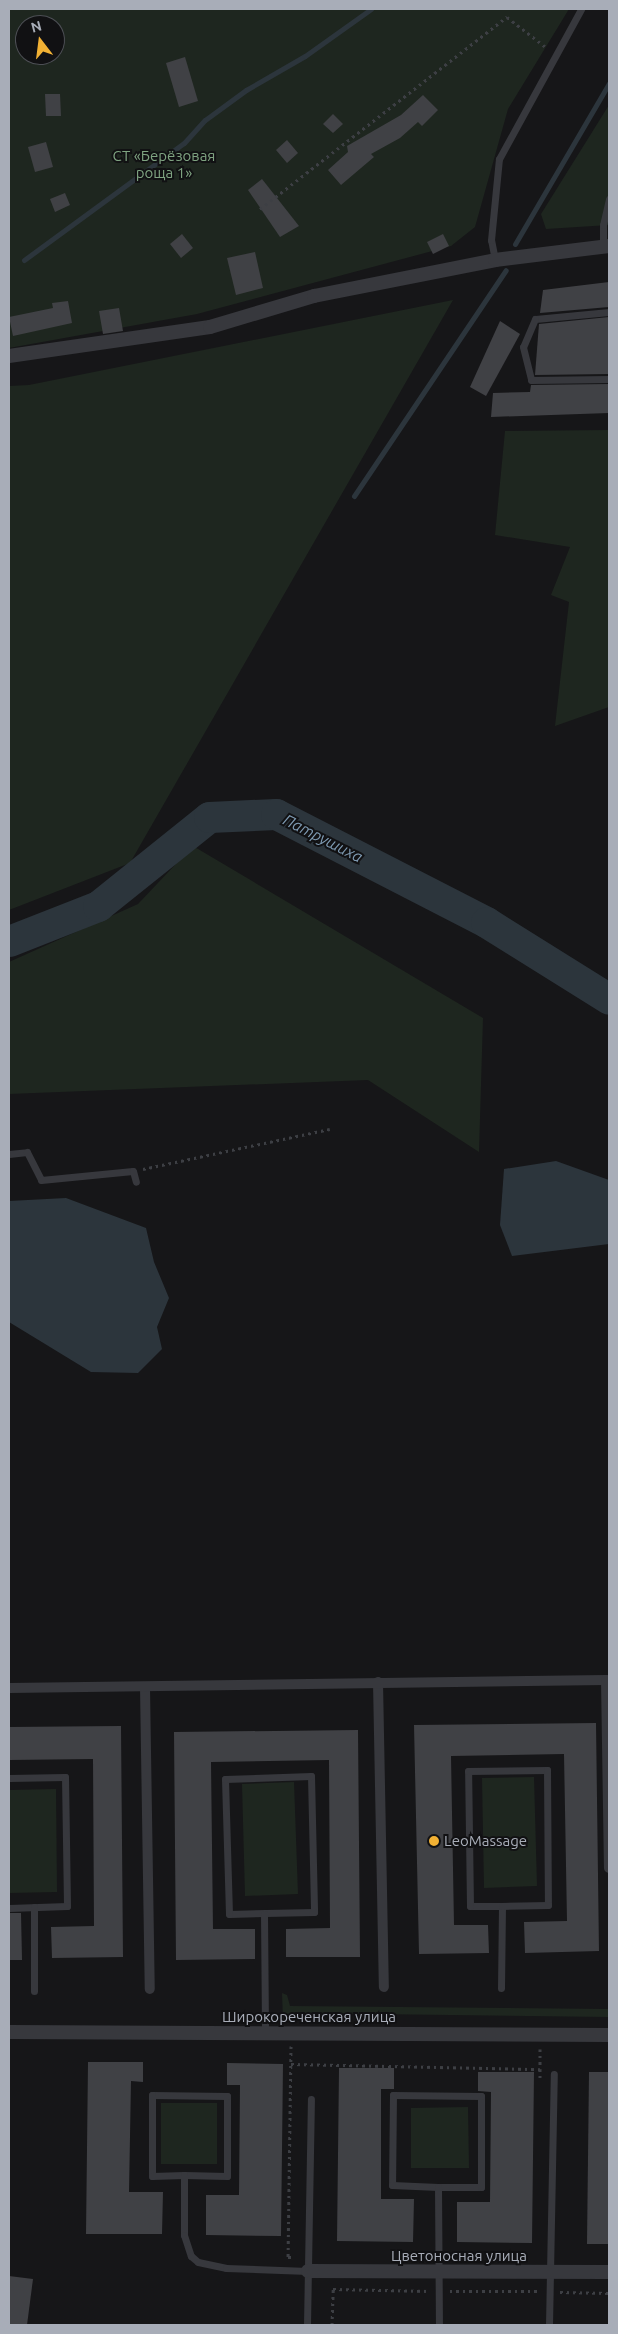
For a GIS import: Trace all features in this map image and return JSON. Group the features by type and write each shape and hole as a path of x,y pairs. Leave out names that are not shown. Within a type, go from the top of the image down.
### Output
{"street":[{"path":"9,356 210,327 314,296 495,260 606,246"},
{"path":"9,1688 606,1680 609,1868"},
{"path":"378,1682 384,1987"},
{"path":"145,1687 150,1989"},
{"name":"Широкореченская улица","path":"9,2032 609,2035"},
{"name":"Цветоносная улица","path":"308,2264 438,2273 609,2272"}],"lane":[{"path":"495,260 491,240 499,159 581,9"},
{"path":"606,246 603,225 609,199"},
{"path":"609,312 534,319 523,346 531,380 609,379"},
{"path":"9,1154 27,1152 42,1180 133,1171 136,1182"},
{"path":"547,1770 548,1905 502,1906 470,1906 468,1771 547,1770"},
{"path":"310,1776 314,1912 264,1914 229,1914 225,1779 310,1776"},
{"path":"9,1778 65,1777 67,1906 9,1908"},
{"path":"501,1988 502,1906"},
{"path":"34,1907 34,1992"},
{"path":"264,1914 265,2033"},
{"path":"549,2325 554,2074"},
{"path":"393,2095 481,2096 481,2187 438,2187 392,2185 393,2095"},
{"path":"152,2096 227,2096 227,2176 184,2176 152,2176 152,2096"},
{"path":"307,2325 311,2099"},
{"path":"184,2176 184,2235 191,2256 198,2262 226,2268 308,2264"},
{"path":"438,2187 439,2325"}],"path":[{"path":"260,208 507,17 554,57"},
{"path":"133,1171 330,1129"},
{"path":"540,2035 540,2069"},
{"path":"291,2064 288,2257 308,2264"},
{"path":"332,2325 333,2289 609,2293"}],"green space":[{"name":"СТ «Берёзовая роща 1»","path":"9,9 569,9 508,109 475,227 451,246 197,314 9,348"},
{"path":"609,105 609,225 546,229 541,214"},
{"path":"453,300 130,863 9,910 9,386 29,385"},
{"path":"609,430 609,707 555,726 569,602 551,595 570,547 495,535 505,431"},
{"path":"193,846 483,1018 479,1152 368,1080 9,1094 9,962 138,904"},
{"path":"534,1777 537,1886 484,1888 482,1778"},
{"path":"294,1782 298,1894 245,1896 242,1784"},
{"path":"56,1789 57,1892 9,1893 9,1790"},
{"path":"282,1993 287,1995 290,2006 609,2009 609,2017 291,2013 289,2020 283,2021"},
{"path":"161,2103 217,2103 217,2164 161,2164"},
{"path":"468,2107 469,2168 411,2168 411,2108"}],"shaded area":[{"path":"556,1161 609,1180 609,1244 512,1256 500,1225 504,1169"},
{"path":"66,1198 146,1228 154,1262 169,1298 157,1327 162,1349 138,1373 91,1372 9,1322 9,1201"}],"building":[{"path":"185,57 198,101 179,107 166,63"},
{"path":"45,94 60,94 61,116 46,116"},
{"path":"423,95 438,110 422,126 418,122 400,138 371,154 374,157 341,185 328,170 348,152 347,146 401,115"},
{"path":"333,114 343,124 333,133 323,124"},
{"path":"287,140 298,153 287,163 276,150"},
{"path":"46,142 53,167 35,172 28,147"},
{"path":"262,179 299,226 280,237 248,190"},
{"path":"65,193 70,205 55,212 50,199"},
{"path":"182,234 193,248 181,258 170,244"},
{"path":"443,234 449,246 433,254 427,242"},
{"path":"255,252 263,288 236,295 227,258"},
{"path":"609,282 609,307 540,313 543,290"},
{"path":"68,301 72,323 13,336 9,317 53,308 52,303"},
{"path":"119,308 123,331 103,334 99,311"},
{"path":"609,317 609,374 535,375 539,324"},
{"path":"500,321 520,334 486,396 470,387"},
{"path":"609,384 609,413 491,417 493,393 530,392 531,385"},
{"path":"596,1723 599,1951 525,1953 524,1922 567,1921 564,1754 451,1756 454,1925 488,1925 489,1953 419,1954 414,1725"},
{"path":"121,1726 123,1957 52,1958 51,1927 94,1926 93,1759 9,1760 9,1727"},
{"path":"358,1730 360,1957 286,1957 286,1929 330,1928 329,1760 211,1762 213,1929 255,1929 255,1959 176,1960 174,1732"},
{"path":"9,1913 21,1913 22,1960 9,1960"},
{"path":"88,2062 143,2062 143,2082 131,2081 129,2192 163,2192 162,2234 86,2234"},
{"path":"227,2063 283,2064 281,2236 206,2235 206,2195 239,2195 240,2085 227,2085"},
{"path":"339,2068 394,2068 394,2089 381,2089 381,2199 414,2199 413,2242 337,2241"},
{"path":"478,2072 534,2072 532,2243 457,2242 457,2202 490,2202 491,2092 478,2091"},
{"path":"589,2072 609,2072 609,2244 587,2244"},
{"path":"9,2276 33,2279 27,2325 9,2325"}],"waterway":[{"path":"24,260 184,143 205,120 246,90 305,56 371,9"},
{"path":"515,244 609,83"},
{"path":"354,496 506,270"},
{"name":"Патрушиха","path":"9,941 98,906 209,817 276,814 486,922 609,999"}],"place":[{"name":"LeoMassage","path":"434,1841"}]}
